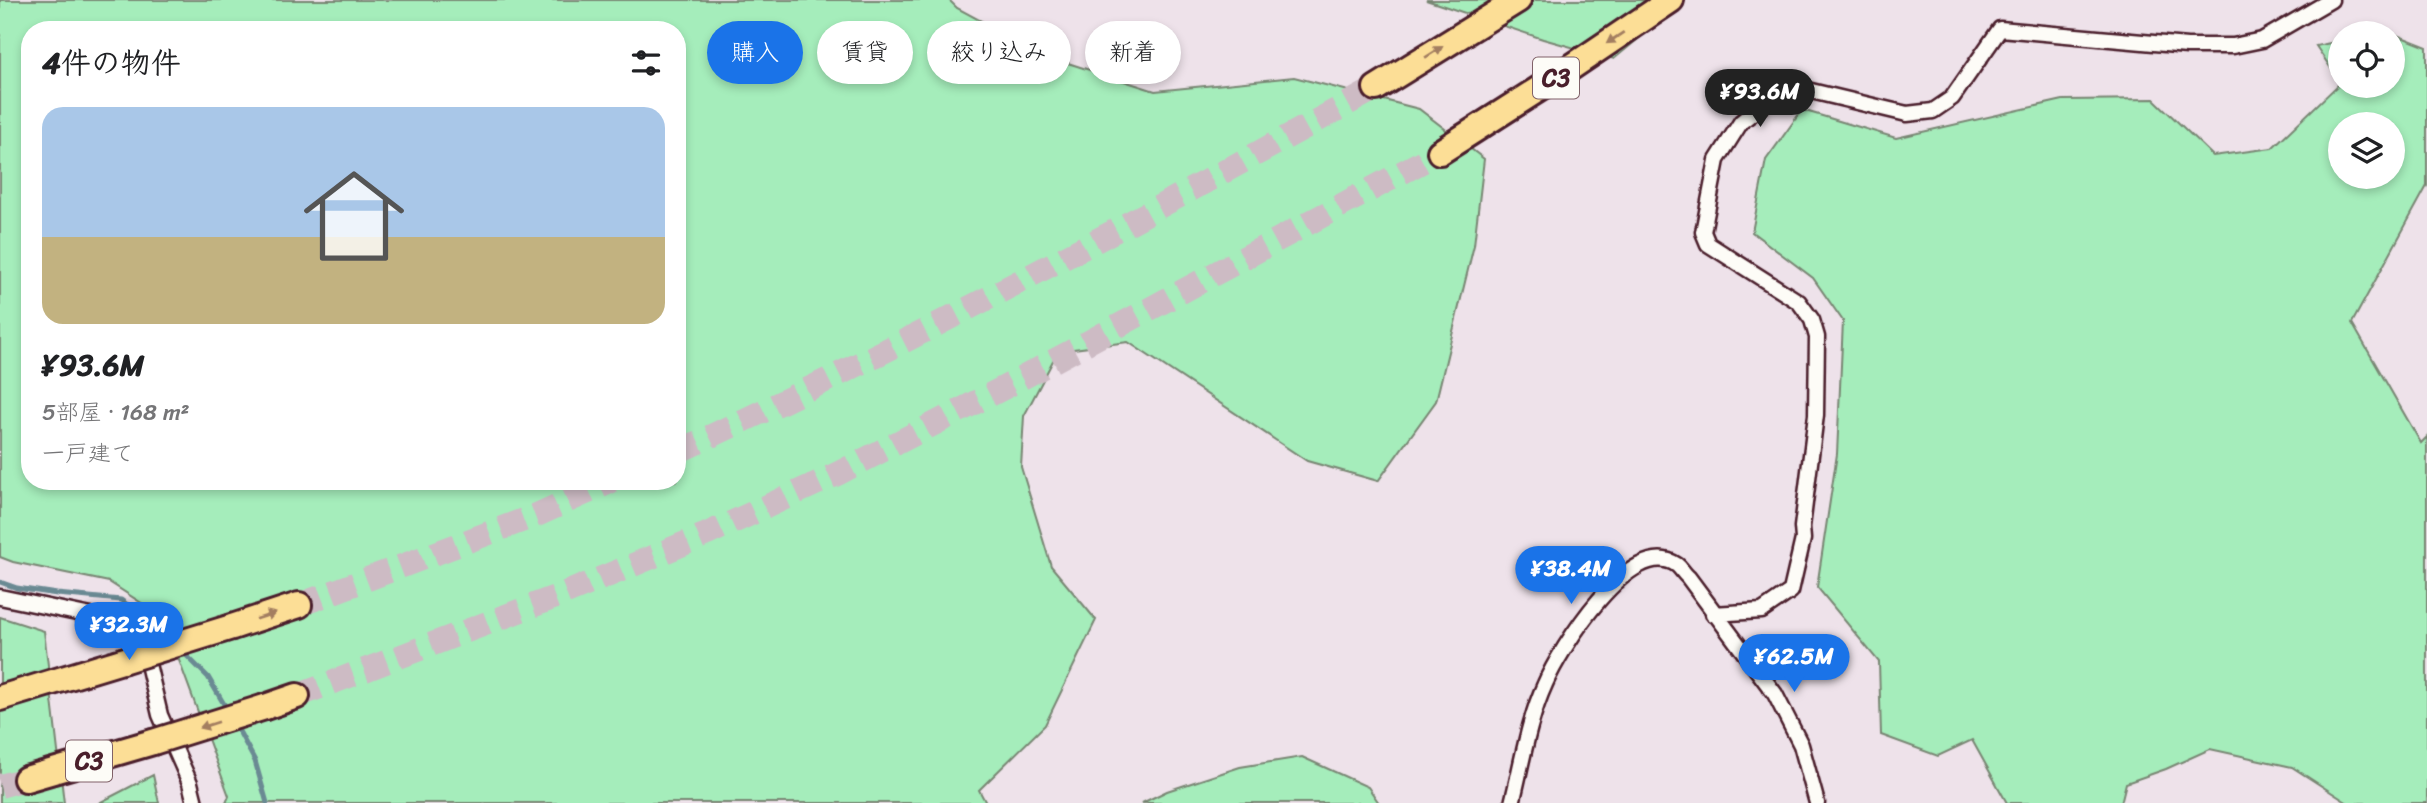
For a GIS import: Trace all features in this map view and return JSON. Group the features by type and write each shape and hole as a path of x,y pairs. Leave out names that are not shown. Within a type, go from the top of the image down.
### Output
{"highway":[{"path":"1376,88 1518,0"},
{"name":"C3","path":"1440,152 1671,0"},
{"path":"0,698 299,605"},
{"name":"C3","path":"26,779 153,743 297,696"}],"street":[{"path":"1713,614 1762,611 1791,591 1803,539 1802,527 1816,415 1817,337 1812,320 1799,302 1708,244 1703,232 1717,160 1741,122 1765,103 1807,90 1907,114 1933,111 1952,98 2000,29 2186,46 2233,46 2262,40 2331,0"},
{"path":"1513,802 1544,686 1560,652 1590,609 1619,579 1641,563 1662,561 1676,564 1775,694 1801,745 1817,803"},
{"path":"0,597 120,622 133,632 144,647 160,715 190,783 195,803"}],"green space":[{"path":"0,0 949,0 957,8 981,21 927,21 927,84 1071,84 1071,64 1085,69 1085,84 1133,84 1155,91 1294,77 1419,109 1484,159 1474,245 1436,401 1378,481 1307,461 1128,342 1058,351 1024,416 1021,467 1051,566 1096,620 1045,725 979,790 986,803 226,803 229,796 163,617 109,582 0,557"},
{"path":"1426,0 1683,2 1614,59 1543,39"},
{"path":"2405,38 2427,47 2427,186 2352,323 2421,443 2427,437 2427,803 2348,803 2292,767 2210,749 2126,783 2121,803 2007,803 1972,740 1938,756 1881,735 1879,662 1817,587 1837,454 1843,321 1813,278 1752,232 1766,160 1802,110 1896,138 2063,100 2154,99 2213,156 2272,148 2328,94 2328,98 2405,98"},
{"path":"2328,44 2328,64 2316,46"},
{"path":"0,617 44,631 64,803 0,803"},
{"path":"1302,757 1368,787 1379,803 1142,803 1167,791 1240,767"},
{"path":"153,775 159,803 99,803"}],"waterway":[{"path":"0,582 17,588 57,594 121,600 168,639"},
{"path":"181,650 208,677 228,711"},
{"path":"234,722 255,761 267,803"}],"tunnel":[{"path":"686,448 943,322 1376,88"},
{"path":"297,696 571,591 707,534 839,473 1011,384 1440,152"},
{"path":"299,605 539,514 592,490"},
{"path":"0,786 26,779"}]}
